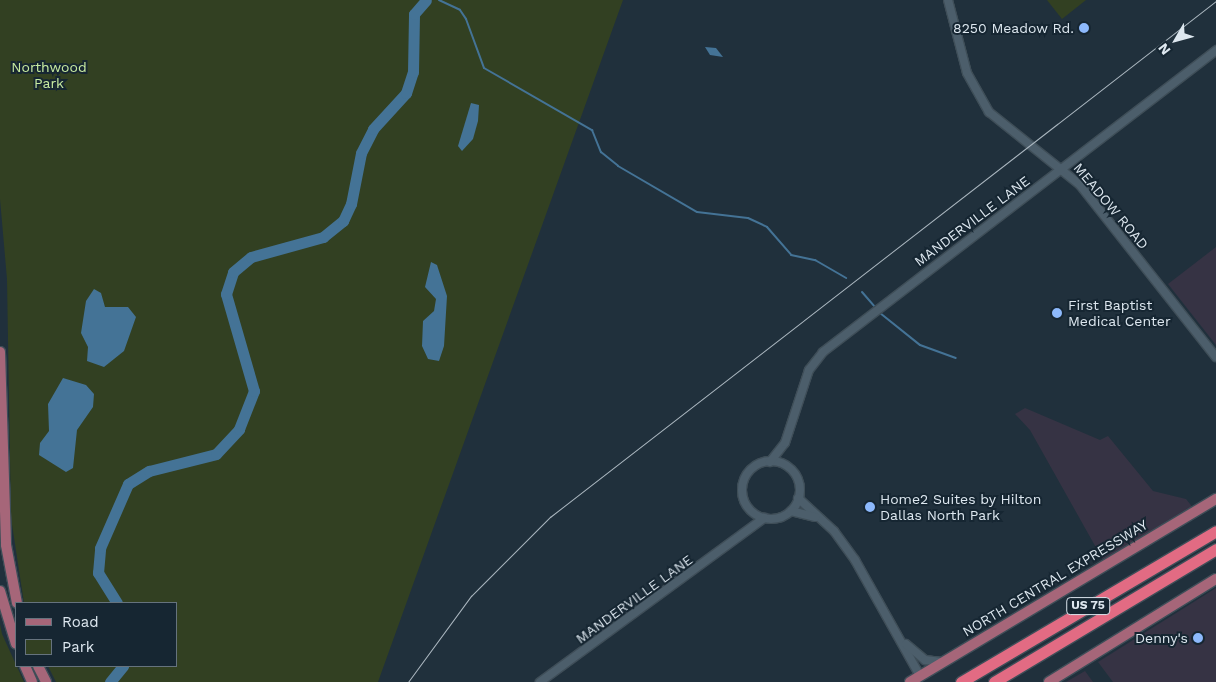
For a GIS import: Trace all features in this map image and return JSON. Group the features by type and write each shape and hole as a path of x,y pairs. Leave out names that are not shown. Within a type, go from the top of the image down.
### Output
{"highway":[{"name":"US 75","path":"961,682 1216,531"},
{"name":"US 75","path":"994,682 1216,549"}],"main road":[{"path":"0,352 5,574 16,602"},
{"name":"NORTH CENTRAL EXPRESSWAY","path":"910,682 1216,499"},
{"path":"1049,682 1216,579"},
{"path":"0,591 15,641"},
{"path":"25,667 32,682"},
{"path":"38,667 46,682"}],"street":[{"name":"MEADOW ROAD","path":"948,0 963,62 982,102 997,121 1062,167 1216,357"},
{"name":"MANDERVILLE LANE","path":"770,462 784,443 813,363 888,300 1216,50"},
{"name":"MANDERVILLE LANE","path":"784,443 787,466"},
{"path":"770,462 787,466 797,478 798,498 792,511 778,518 764,518 750,510 742,492 744,479 752,468 770,462"},
{"path":"798,498 821,520 856,560 906,644 920,676"},
{"path":"743,534 750,510"},
{"path":"792,511 821,520"},
{"name":"MANDERVILLE LANE","path":"540,682 764,518"},
{"path":"906,644 925,660 944,662"}],"shaded area":[{"path":"1216,247 1216,345 1168,284"},
{"path":"1025,408 1100,440 1108,436 1153,491 1186,499 1194,509 1103,560 1030,430 1015,414"},
{"path":"1216,588 1216,682 1113,682 1098,662"},
{"path":"1085,671 1093,682 1066,682"}],"green space":[{"name":"Northwood Park","path":"0,0 623,0 378,682 56,682 48,667 178,667 178,602 24,602 11,518 7,279 0,199"},
{"path":"1047,0 1086,0 1062,19"},
{"path":"0,624 2,634 15,662 15,667 17,667 24,682 0,682"}],"water":[{"path":"705,47 716,48 723,57 710,55"},
{"path":"471,103 479,105 478,121 473,139 462,151 458,146"},
{"path":"431,262 437,265 447,296 444,346 439,361 428,359 422,346 423,321 434,311 436,299 425,287"},
{"path":"94,289 101,293 105,307 128,307 136,317 124,351 104,367 87,361 88,347 81,333 86,301"},
{"path":"63,378 86,385 94,394 93,407 77,430 73,468 66,472 39,455 40,443 49,431 48,404"}],"waterway":[{"path":"116,602 98,573 100,548 128,484 149,471 216,454 239,429 254,391 226,294 233,272 251,257 323,237 343,221 351,204 361,153 373,129 406,93 413,72 414,14 426,0"},
{"path":"439,0 460,10 466,19 484,68 592,130 601,152 618,166 697,212 748,218 767,227 791,255 815,260 846,278"},
{"path":"862,292 877,309"},
{"path":"880,313 920,345 956,358"},
{"path":"110,682 122,667"}],"tram line":[{"path":"408,682 471,596 550,517 1216,1"}],"place":[{"name":"8250 Meadow Rd.","path":"1084,28"},
{"name":"First Baptist Medical Center","path":"1057,313"},
{"name":"Home2 Suites by Hilton Dallas North Park","path":"870,507"},
{"name":"Denny's","path":"1198,638"}]}
